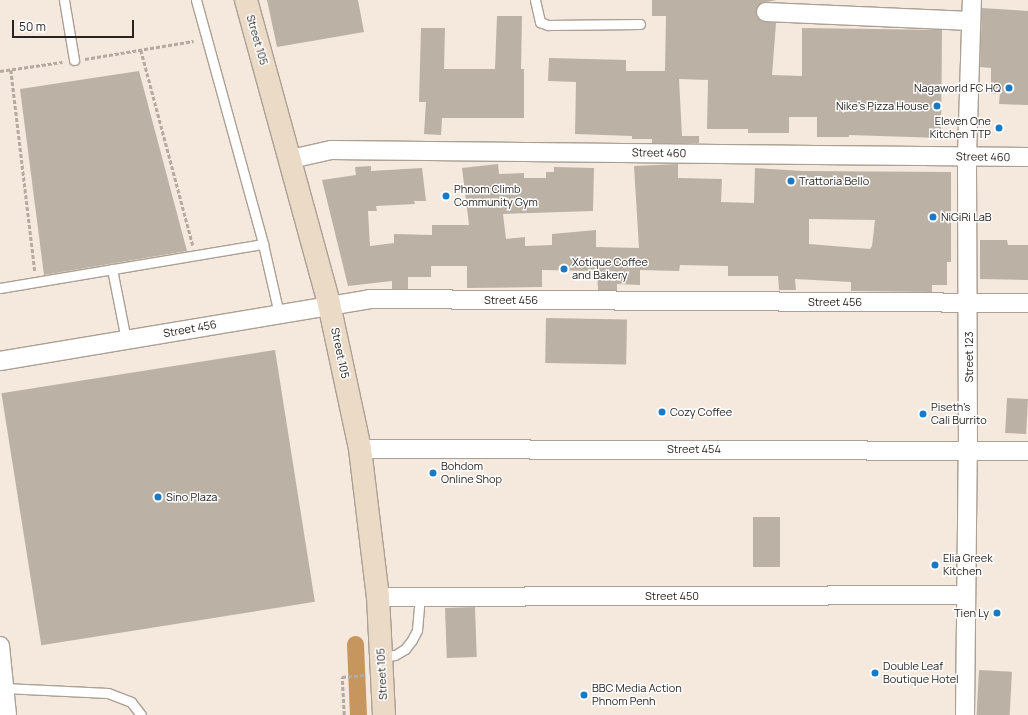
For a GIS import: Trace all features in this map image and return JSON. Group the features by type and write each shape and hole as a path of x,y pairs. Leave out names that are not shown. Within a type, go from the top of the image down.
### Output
{"street":[{"name":"Street 105","path":"246,0 291,159 322,305 360,449 378,597 384,715"},
{"name":"Street 123","path":"965,715 969,303 967,156 972,0"},
{"path":"766,12 971,21"},
{"name":"Street 460","path":"291,159 331,150 1028,157"},
{"name":"Street 456","path":"0,361 284,313 322,305 369,299 1028,303"},
{"name":"Street 454","path":"360,449 1028,450"},
{"name":"Street 450","path":"378,597 966,595"},
{"path":"0,646 7,715"}],"lane":[{"path":"64,0 74,60"},
{"path":"196,0 263,244 284,313"},
{"path":"535,0 540,22 548,25 640,24"},
{"path":"0,288 263,244"},
{"path":"112,269 126,340"},
{"path":"381,657 405,650 412,640 417,630 420,597"},
{"path":"4,688 108,693 131,702 141,715"}],"path":[{"path":"0,71 141,50 207,38"},
{"path":"141,50 196,255"},
{"path":"11,70 37,282"},
{"path":"344,715 342,677 366,675"}],"building":[{"path":"267,0 358,0 364,32 277,47"},
{"path":"652,0 777,0 761,3 756,11 761,21 776,23 772,75 802,76 802,28 942,30 941,138 849,135 849,137 817,137 817,117 789,117 789,133 748,133 748,129 707,129 708,80 679,79 682,136 699,136 699,143 652,143 652,139 632,139 632,136 575,134 576,82 548,81 549,58 626,60 626,71 665,71 666,16 652,16"},
{"path":"982,8 1028,11 1028,105 999,104 1000,93 991,94 991,68 980,67"},
{"path":"497,16 522,16 521,69 524,69 524,118 442,118 441,135 424,134 426,102 419,102 421,28 445,28 444,69 495,69"},
{"path":"139,71 187,251 44,275 20,89"},
{"path":"498,164 499,174 524,173 524,178 546,178 546,172 554,172 554,167 594,168 593,211 503,214 506,239 525,237 525,246 552,245 552,234 596,230 596,247 639,248 634,166 678,164 678,178 722,179 721,202 754,203 755,168 803,171 951,172 951,262 947,262 947,285 932,285 932,292 851,291 851,282 795,279 796,290 779,290 778,276 728,276 728,266 680,265 679,271 640,270 640,285 617,284 617,290 598,290 597,271 542,270 542,287 467,288 467,266 431,266 431,277 408,277 408,289 392,289 392,281 348,286 322,180 356,175 355,167 371,166 371,171 422,168 426,201 414,201 415,204 376,206 377,211 368,211 370,246 394,243 394,234 432,235 432,225 469,225 462,168","holes":["809,219 875,220 872,246 870,249 809,244"]},
{"path":"980,240 1007,240 1008,245 1028,245 1028,280 980,279"},
{"path":"546,318 627,319 626,364 545,363"},
{"name":"Sino Plaza","path":"275,350 315,602 41,645 1,393"},
{"path":"1007,398 1028,399 1026,434 1005,433"},
{"path":"753,517 780,517 780,567 753,567"},
{"path":"475,607 477,657 447,658 445,608"},
{"path":"979,670 1012,672 1010,715 977,715"}],"waterway":[{"path":"355,644 358,715"}],"place":[{"name":"Nagaworld FC HQ","path":"1009,88"},
{"name":"Nike's Pizza House","path":"937,106"},
{"name":"Eleven One Kitchen TTP","path":"999,128"},
{"name":"Trattoria Bello","path":"791,181"},
{"name":"Phnom Climb Community Gym","path":"446,196"},
{"name":"NiGiRi LaB","path":"933,217"},
{"name":"Xotique Coffee and Bakery","path":"564,269"},
{"name":"Cozy Coffee","path":"662,412"},
{"name":"Piseth's Cali Burrito","path":"923,414"},
{"name":"Bohdom Online Shop","path":"433,473"},
{"name":"Sino Plaza","path":"158,497"},
{"name":"Elia Greek Kitchen","path":"935,565"},
{"name":"Tien Ly","path":"997,613"},
{"name":"Double Leaf Boutique Hotel","path":"875,673"},
{"name":"BBC Media Action Phnom Penh","path":"584,695"}]}
